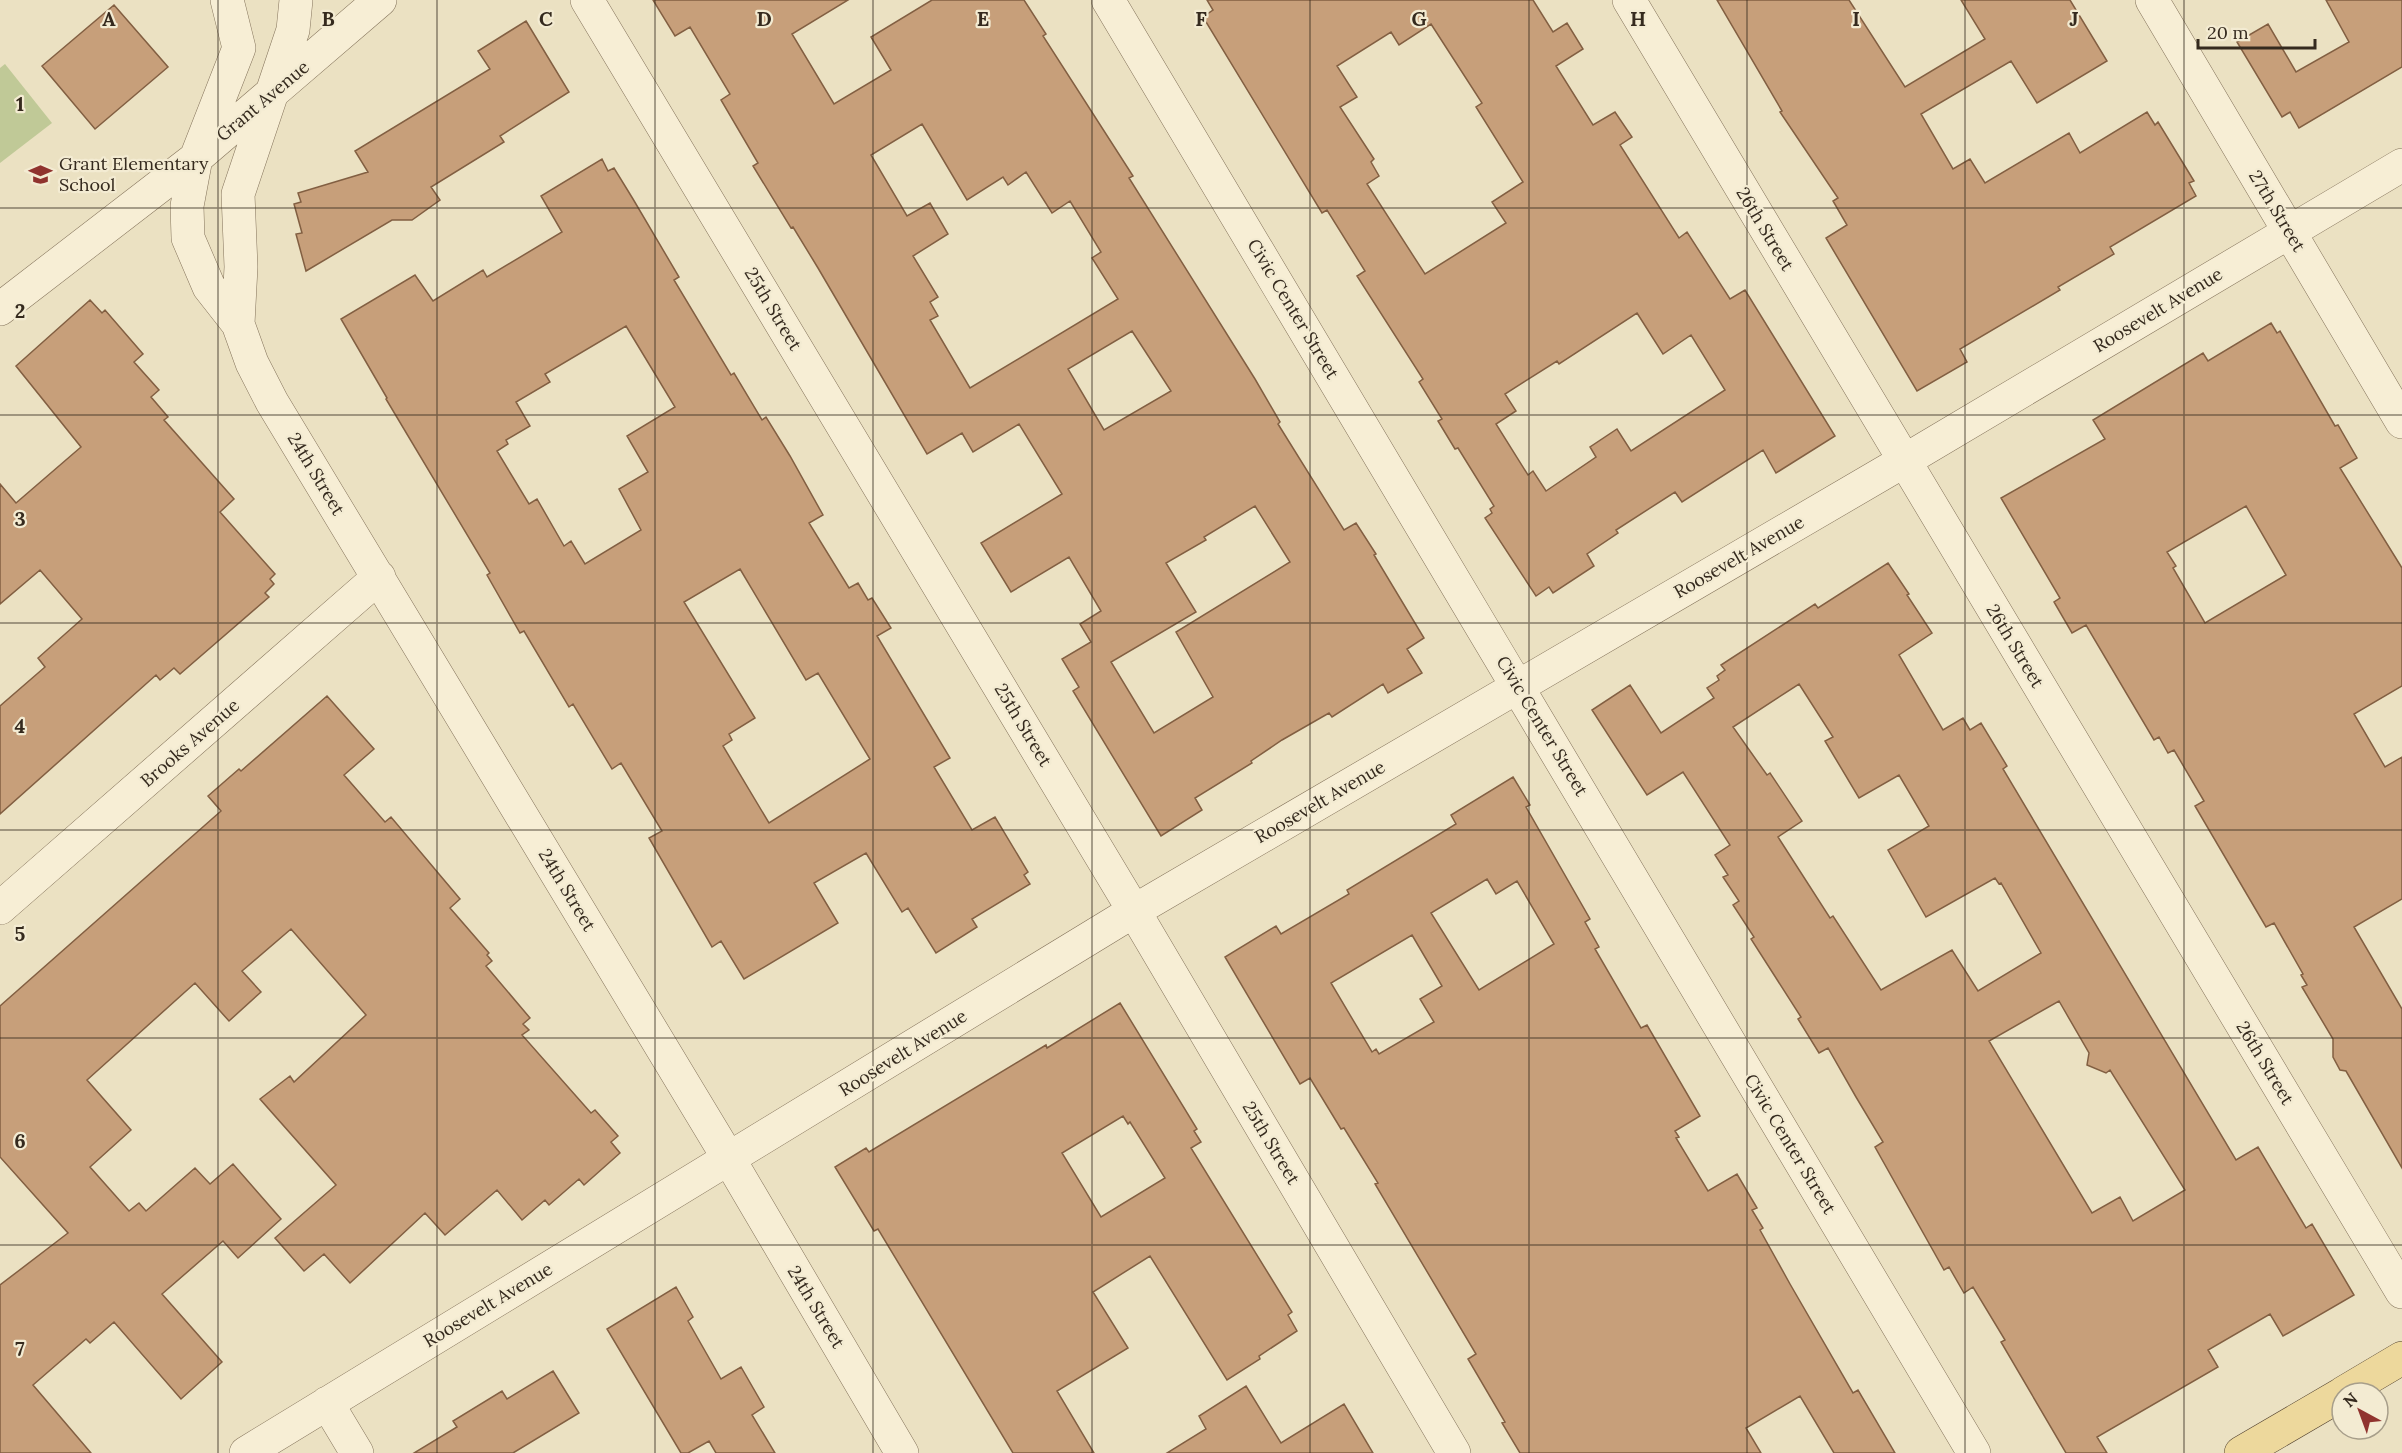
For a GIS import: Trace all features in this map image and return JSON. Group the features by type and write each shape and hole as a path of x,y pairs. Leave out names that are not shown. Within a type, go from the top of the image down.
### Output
{"main road":[{"path":"2363,1381 2402,1358"},
{"path":"2241,1453 2330,1401"}],"street":[{"path":"196,158 239,48 228,0"},
{"path":"274,92 293,30 296,0"},
{"name":"Grant Avenue","path":"0,309 196,158 380,0"},
{"name":"25th Street","path":"587,0 1134,911 1454,1453"},
{"name":"Civic Center Street","path":"1108,0 1974,1453"},
{"name":"26th Street","path":"1629,0 2402,1292"},
{"name":"27th Street","path":"2152,0 2402,422"},
{"name":"24th Street","path":"238,324 241,267 238,194 274,92"},
{"name":"24th Street","path":"196,158 187,206 188,237 209,287 238,324 252,363 272,402 729,1159 902,1453"},
{"name":"Roosevelt Avenue","path":"246,1453 1134,911 1904,461 2402,165"},
{"name":"Brooks Avenue","path":"0,908 379,577"},
{"path":"327,1403 357,1453"}],"green space":[{"path":"5,64 52,123 0,163 0,68"}],"building":[{"path":"653,0 848,0 792,34 834,104 891,70 871,37 932,0 1024,0 1046,34 1043,36 1133,176 1129,178 1255,379 1280,422 1278,424 1344,530 1356,523 1376,554 1374,555 1424,638 1407,649 1422,673 1388,693 1383,684 1332,717 1329,713 1282,740 1251,761 1252,763 1195,798 1202,810 1161,836 1073,691 1079,687 1062,659 1091,642 1080,624 1101,611 1069,557 1011,592 981,543 1062,494 1019,424 973,452 962,433 927,454 818,268 753,166 758,163 721,100 730,94 690,27 675,36","holes":["922,124 967,200 1003,177 1008,185 1026,172 1052,213 1070,201 1101,252 1092,258 1118,299 970,388 930,320 938,316 930,302 938,297 913,256 948,234 930,203 907,216 871,155","1132,331 1171,391 1104,430 1068,369","1255,506 1290,562 1176,632 1213,697 1154,733 1111,662 1196,612 1166,563 1206,540 1204,537"]},
{"path":"1207,0 1533,0 1553,32 1567,23 1583,49 1556,66 1593,125 1615,112 1632,137 1620,145 1679,238 1687,232 1730,299 1745,290 1835,436 1776,473 1763,450 1682,502 1675,492 1616,530 1618,533 1587,554 1594,566 1553,593 1549,587 1536,596 1485,518 1492,513 1490,509 1494,506 1458,448 1455,449 1438,421 1442,419 1419,382 1423,379 1357,276 1365,271 1327,210 1322,213 1203,17 1213,10","holes":["1431,24 1482,103 1476,107 1523,182 1492,202 1506,223 1425,274 1367,184 1379,176 1371,162 1374,159 1340,107 1357,97 1337,66 1391,32 1399,45","1637,313 1663,354 1691,335 1725,390 1631,451 1617,429 1590,447 1596,457 1546,491 1533,471 1528,475 1496,424 1516,411 1505,394 1557,361 1559,364"]},
{"path":"1717,0 1849,0 1905,87 1985,39 1961,0 2070,0 2107,61 2037,103 2011,61 1921,114 1953,169 1970,159 1985,183 2069,133 2080,153 2147,112 2155,125 2158,122 2194,181 2189,183 2196,196 2110,247 2114,254 2058,287 2060,290 1960,349 1967,362 1917,391 1826,238 1847,225 1833,201 1838,198 1780,112 1782,111"},
{"path":"2326,0 2402,0 2402,67 2299,128 2290,112 2282,117 2237,42 2268,24 2296,72 2349,42"},
{"path":"114,5 168,67 95,129 42,66"},
{"path":"526,21 569,92 500,136 504,142 431,187 440,200 412,220 392,220 306,271 296,234 302,233 294,204 301,202 298,193 368,172 355,151 490,69 478,51"},
{"path":"602,159 608,171 614,168 679,277 674,280 731,375 734,373 762,420 766,417 823,515 809,523 849,588 858,583 868,600 872,598 891,628 877,636 950,758 934,767 972,830 995,817 1028,872 1024,875 1030,884 972,919 977,927 936,953 908,908 902,912 866,853 814,883 838,923 744,979 721,941 712,947 649,838 662,831 621,763 612,769 573,704 569,707 524,631 520,633 487,575 490,573 341,319 415,275 433,301 483,270 487,277 562,232 541,196","holes":["626,326 675,407 627,436 648,472 619,489 641,530 585,564 571,541 564,546 537,499 529,504 497,451 508,444 506,440 530,426 516,402 550,382 545,374","740,569 806,680 818,673 870,759 769,823 723,746 732,740 729,734 755,718 684,602"]},
{"path":"90,300 102,313 105,310 143,354 134,362 159,390 151,397 168,417 164,420 234,499 220,512 275,574 270,579 274,584 265,593 269,597 180,674 174,668 160,680 156,675 0,814 0,706 45,667 38,658 82,619 40,570 0,604 0,484 16,503 81,447 16,366"},
{"path":"2271,323 2277,333 2280,331 2335,426 2338,425 2357,458 2340,468 2402,568 2402,686 2354,714 2385,767 2402,757 2402,899 2354,927 2402,1009 2402,1168 2346,1071 2340,1070 2333,1057 2333,1039 2302,987 2307,985 2301,975 2303,974 2274,923 2266,927 2195,806 2204,801 2174,750 2168,753 2159,737 2154,740 2086,625 2072,633 2054,602 2060,598 2001,498 2105,439 2093,420 2203,353 2208,361","holes":["2246,506 2286,575 2205,623 2173,568 2176,566 2167,552"]},
{"path":"1888,563 1932,633 1899,655 1943,730 1963,718 1970,730 1981,723 2007,766 2003,769 2236,1160 2258,1147 2306,1228 2312,1224 2354,1295 2283,1336 2270,1314 2208,1350 2218,1367 2097,1437 2107,1453 2066,1453 2001,1342 2005,1340 1973,1287 1964,1293 1949,1267 1944,1270 1875,1147 1883,1142 1828,1048 1819,1053 1798,1019 1801,1017 1751,939 1754,937 1733,905 1739,901 1723,877 1728,875 1715,855 1730,845 1683,772 1647,795 1592,710 1630,685 1661,733 1714,698 1707,688 1719,680 1717,676 1725,670 1721,665 1815,604 1818,608","holes":["1799,684 1833,737 1825,741 1859,798 1899,775 1929,826 1888,850 1926,917 1995,878 1999,884 2001,883 2041,953 1978,991 1952,950 1881,990 1833,916 1830,918 1778,837 1802,821 1770,773 1767,775 1733,727","2059,1001 2089,1053 2087,1065 2106,1073 2110,1070 2185,1190 2133,1221 2120,1197 2092,1213 1989,1041"]},
{"path":"327,696 374,749 344,775 385,822 391,817 460,899 450,908 489,953 487,955 492,961 486,966 530,1018 523,1024 529,1030 522,1035 591,1113 595,1110 618,1136 611,1142 620,1153 584,1185 579,1179 549,1205 545,1200 522,1220 497,1190 445,1235 425,1213 350,1283 324,1254 304,1271 275,1238 336,1185 260,1099 290,1076 294,1082 366,1015 291,929 242,971 261,992 229,1021 195,983 87,1080 131,1130 90,1167 129,1211 139,1203 146,1211 195,1168 210,1184 233,1164 281,1219 238,1258 223,1241 162,1294 222,1362 181,1399 114,1322 90,1343 86,1339 33,1385 91,1453 0,1453 0,1285 68,1233 0,1157 0,1006 221,811 208,796 239,769 241,771"},
{"path":"1513,777 1530,805 1526,807 1590,919 1585,922 1599,947 1595,949 1641,1028 1647,1025 1700,1116 1675,1131 1679,1137 1676,1138 1708,1191 1737,1174 1757,1208 1752,1210 1763,1228 1760,1230 1790,1284 1853,1393 1858,1390 1895,1453 1834,1453 1800,1396 1746,1428 1761,1453 1520,1453 1502,1423 1505,1422 1468,1359 1476,1354 1375,1184 1378,1183 1310,1078 1300,1084 1225,957 1276,926 1281,934 1349,894 1347,890 1456,824 1451,815","holes":["1487,879 1496,894 1517,881 1554,944 1479,990 1431,913","1412,935 1442,986 1420,999 1434,1022 1379,1054 1376,1049 1372,1052 1331,983"]},
{"path":"1120,1003 1197,1129 1194,1131 1201,1142 1191,1148 1292,1312 1288,1315 1297,1331 1227,1380 1150,1256 1093,1292 1128,1348 1057,1391 1094,1453 1013,1453 878,1229 874,1231 835,1167 866,1148 869,1152 1046,1045 1047,1048","holes":["1123,1116 1128,1124 1130,1122 1165,1178 1101,1217 1062,1153"]},
{"path":"676,1287 693,1317 688,1321 721,1379 741,1367 764,1407 752,1415 775,1453 716,1453 709,1441 688,1453 681,1453 607,1329"},
{"path":"553,1371 579,1413 513,1453 414,1453 457,1427 453,1421 502,1391 507,1399"},
{"path":"1246,1386 1281,1443 1344,1404 1373,1453 1167,1453 1206,1429 1199,1416"}],"place":[{"name":"Grant Elementary School","path":"41,174"}]}
